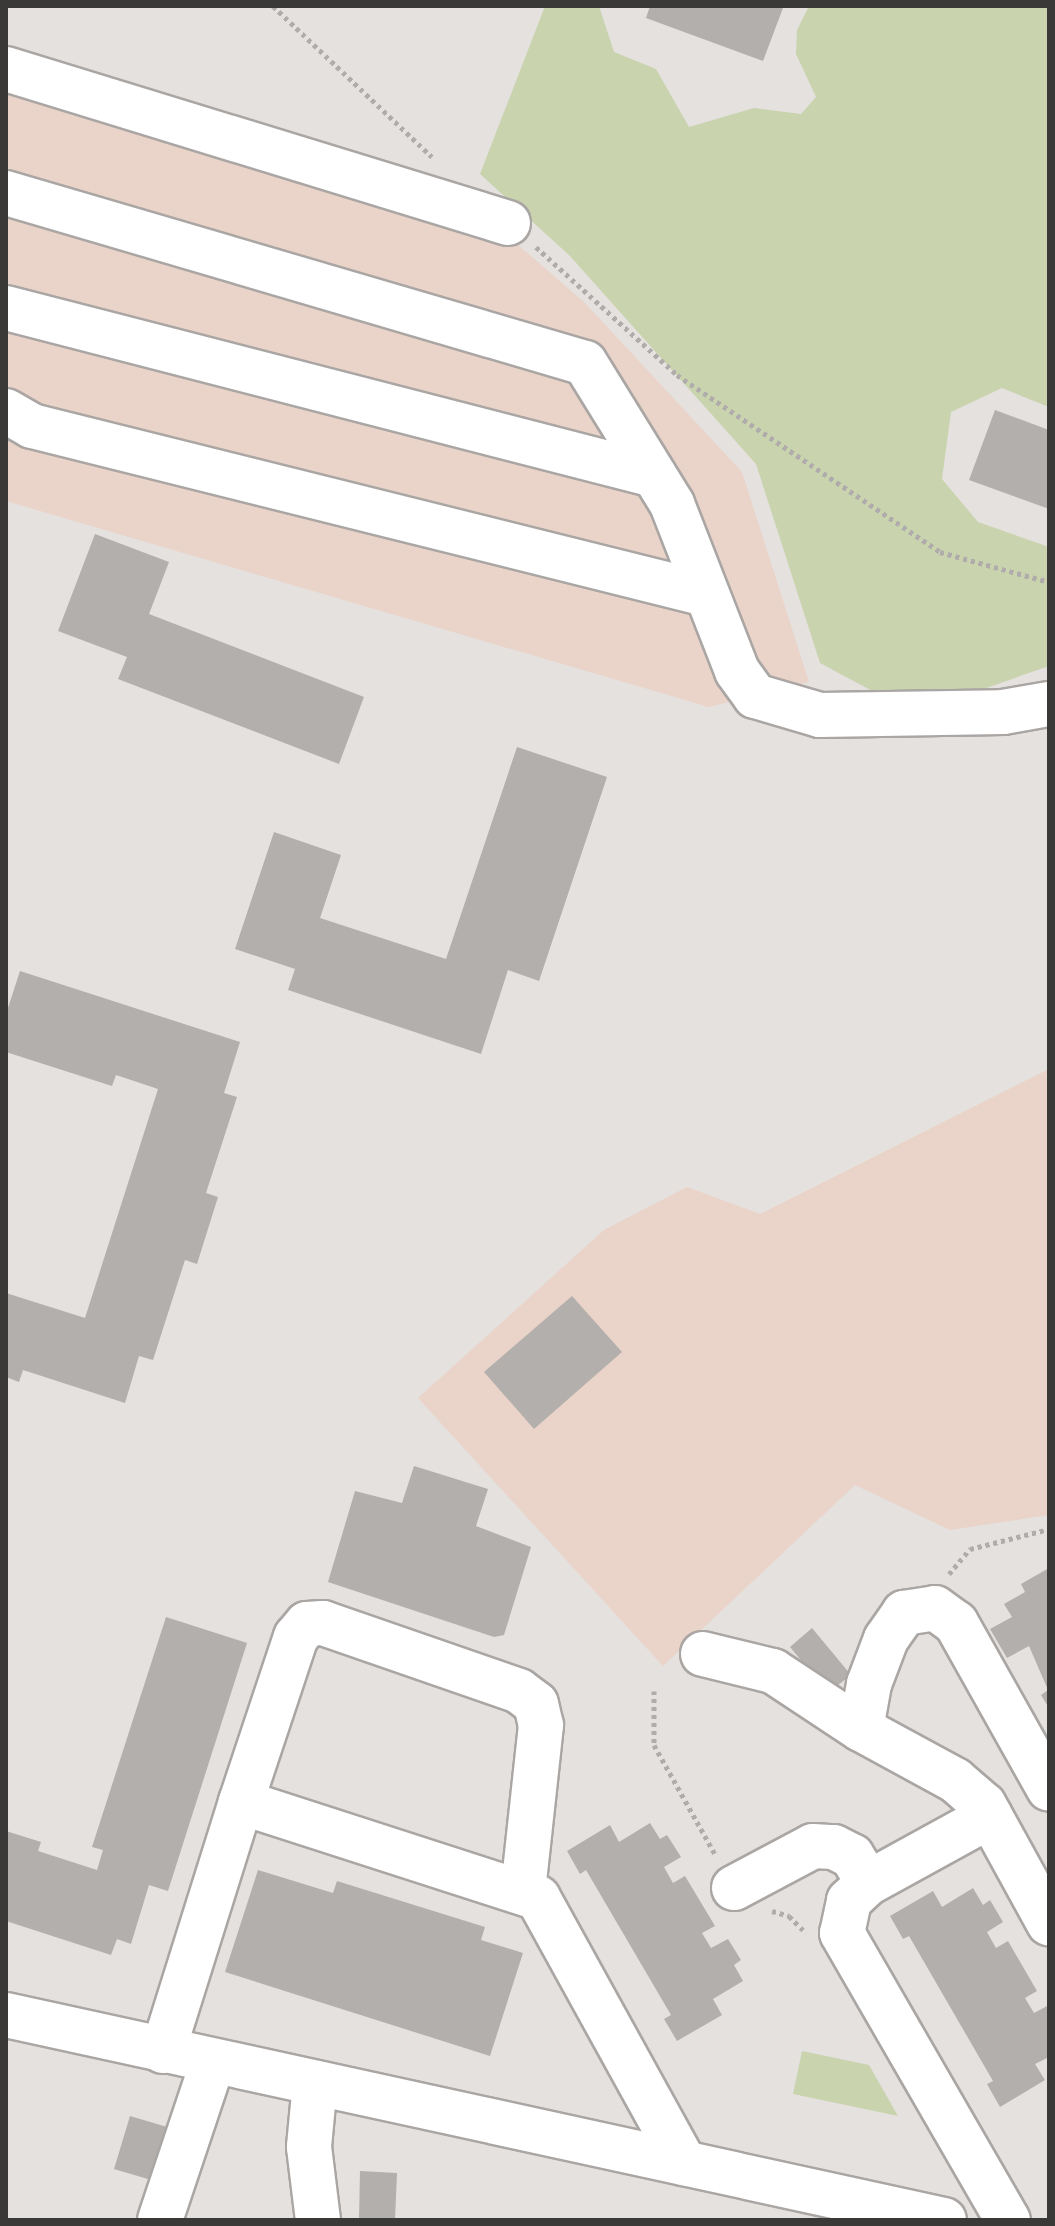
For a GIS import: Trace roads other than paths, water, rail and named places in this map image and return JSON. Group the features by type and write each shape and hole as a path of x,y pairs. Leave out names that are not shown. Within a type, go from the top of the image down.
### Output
{"street":[{"path":"6,69 508,223"},
{"path":"6,193 585,363 672,504 737,671 755,696 820,715 1003,712 1049,704"},
{"path":"6,308 654,475"},
{"path":"6,411 47,430 706,594"},
{"path":"861,1729 869,1684 886,1639 904,1613 919,1607 935,1608 956,1623 1049,1789"},
{"path":"163,2051 296,1637 307,1624 323,1623 519,1691 536,1704 541,1725 523,1891"},
{"path":"703,1654 773,1671 861,1729 955,1780 990,1816 1049,1923"},
{"path":"241,1802 523,1891 543,1903 684,2163"},
{"path":"990,1816 868,1883 849,1901 843,1919 848,1950 1008,2220"},
{"path":"734,1888 813,1846 834,1847 852,1856 868,1883"},
{"path":"6,2015 944,2220"},
{"path":"160,2220 213,2062"},
{"path":"315,2083 309,2147 318,2220"}]}
